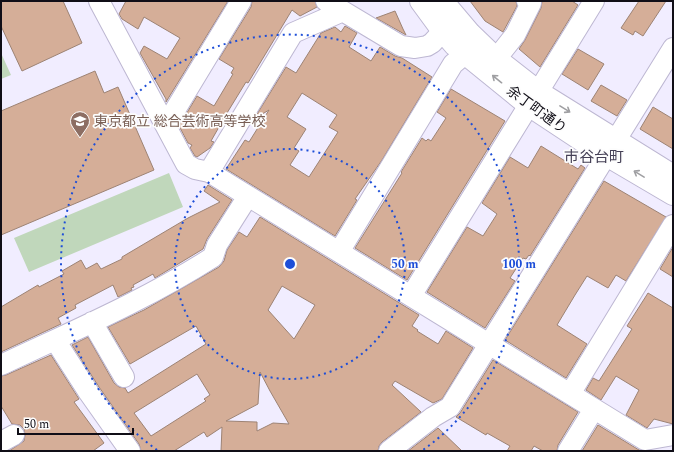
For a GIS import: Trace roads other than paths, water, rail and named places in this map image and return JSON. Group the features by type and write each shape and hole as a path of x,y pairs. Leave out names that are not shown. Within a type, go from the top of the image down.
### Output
{"main road":[{"name":"余丁町通り","path":"421,1 447,16 470,34 534,99"},
{"name":"余丁町通り","path":"447,16 465,54 611,148 673,194"},
{"name":"余丁町通り","path":"611,148 673,176"}],"street":[{"path":"99,1 186,164 195,169 209,172 645,440 673,435"},
{"path":"166,125 241,1"},
{"path":"326,1 401,46 415,48 427,46 432,43 447,16"},
{"path":"496,59 515,36 531,3 527,1"},
{"path":"411,296 594,1"},
{"path":"209,172 292,33 343,11"},
{"path":"389,451 433,417 450,407 673,48"},
{"path":"339,252 453,64 465,54"},
{"path":"1,366 182,276 213,257 217,245 248,196"},
{"path":"570,394 673,225"},
{"path":"92,322 124,377"},
{"path":"55,340 89,393 130,451"},
{"path":"568,451 594,409"}],"place":[{"name":"東京都立 総合芸術高等学校","path":"80,138"}],"district":[{"name":"市谷台町","path":"594,157"}]}
